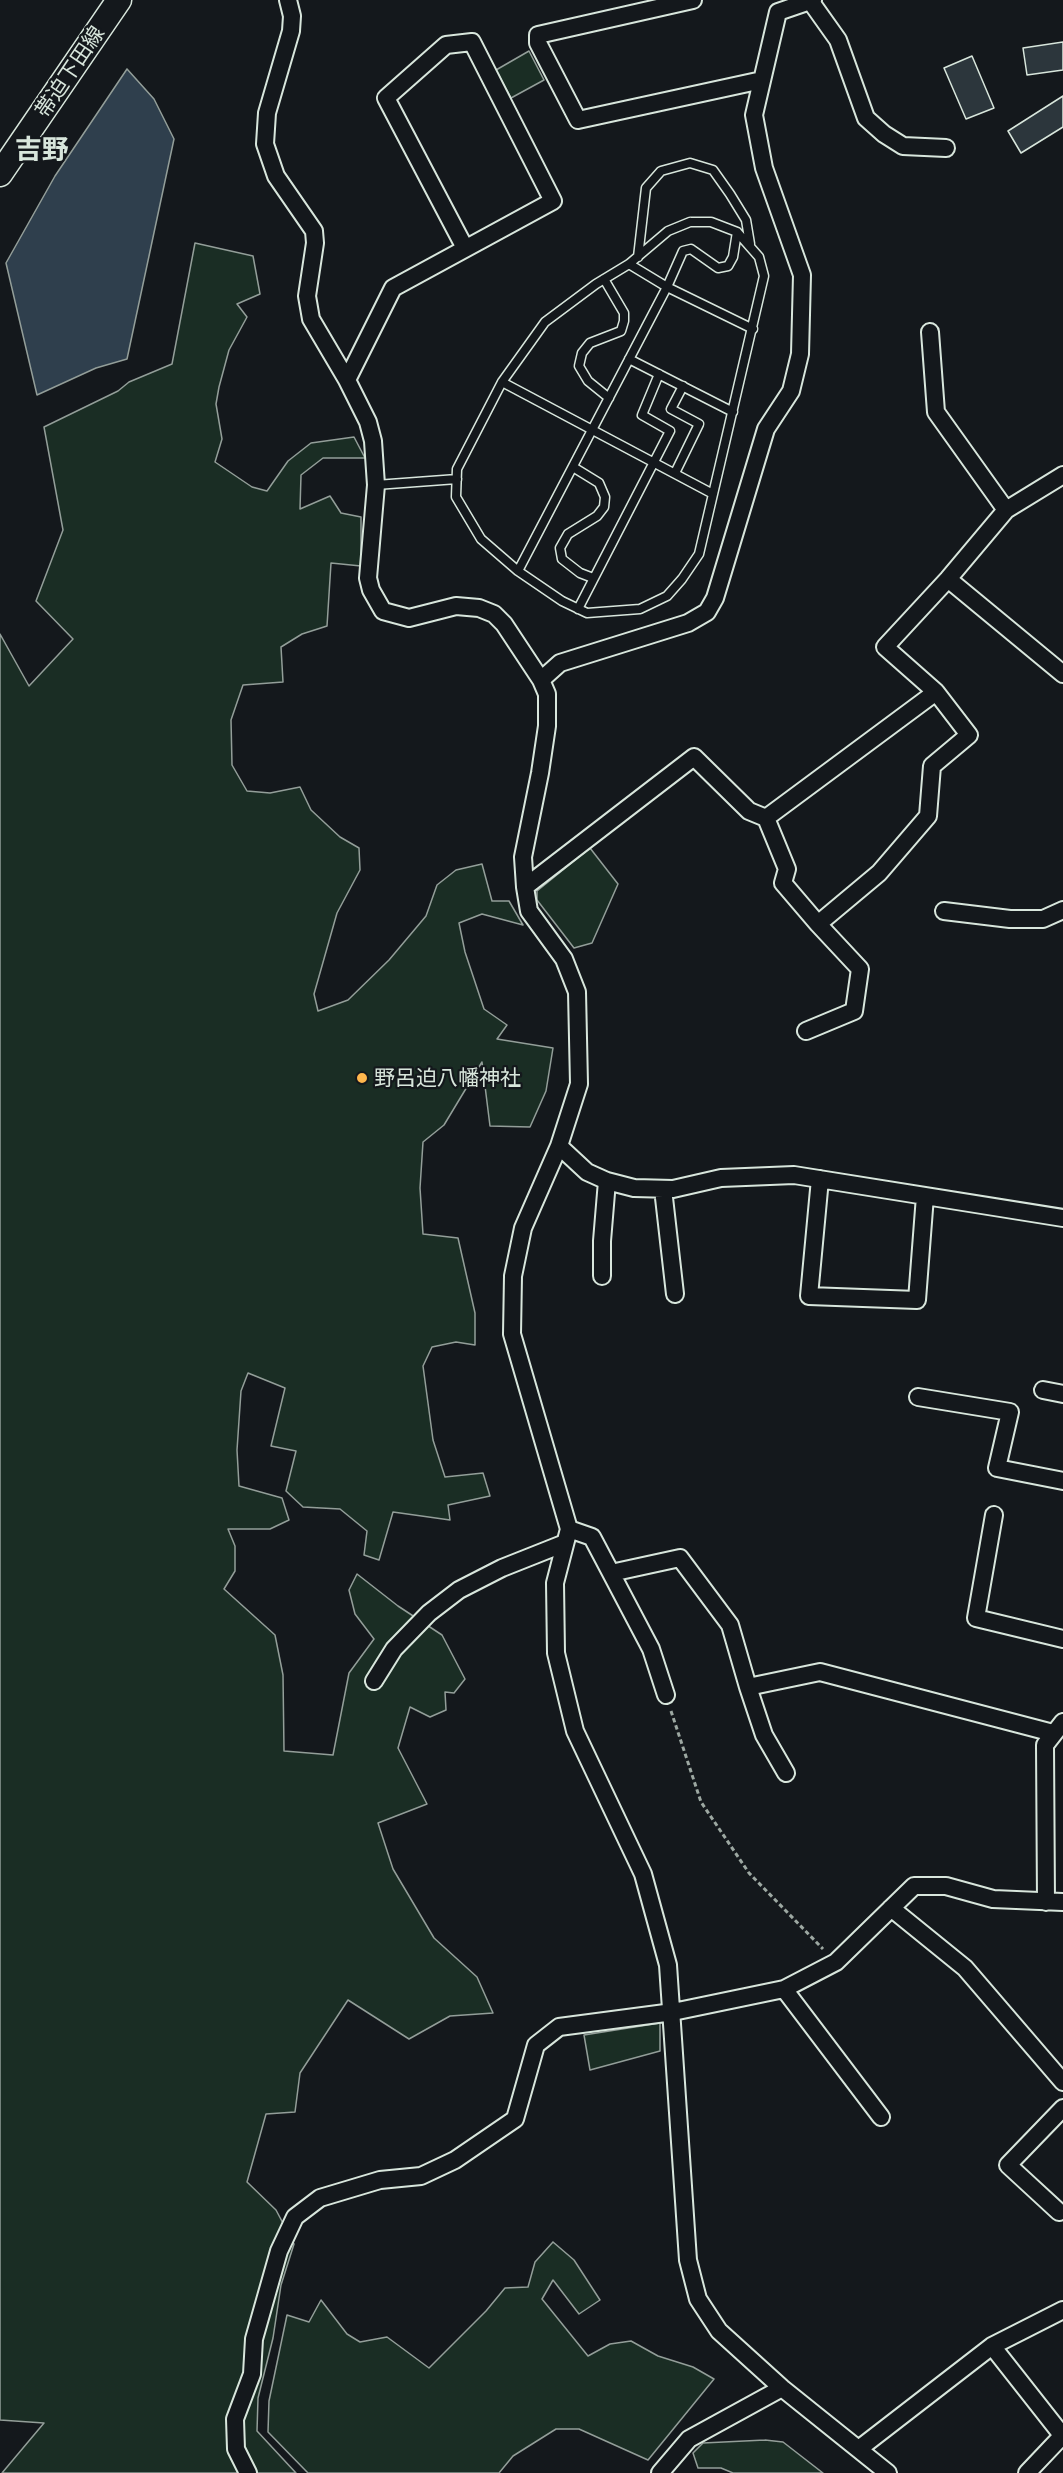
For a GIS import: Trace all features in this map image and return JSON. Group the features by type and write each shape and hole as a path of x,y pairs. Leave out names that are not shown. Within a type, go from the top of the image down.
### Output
{"main road":[{"name":"帯迫下田線","path":"0,174 119,0"}],"street":[{"path":"288,0 292,16 291,31 267,113 266,144 276,176 314,231 308,308 347,380 370,432 376,458 376,485 368,578 375,601 383,611 409,618 456,606 479,608 494,614 504,624 541,680 547,694 547,726 523,857 525,887 529,911 564,959 578,992 579,1084 558,1146 523,1228 513,1276 512,1334 567,1536 555,1582 556,1653 575,1731 642,1874 668,1965 673,2012 688,2260 698,2299 719,2331 782,2388 860,2448 888,2473"},
{"path":"693,0 635,6 538,35 538,43 578,120 762,80"},
{"path":"541,680 560,663 688,623 707,612 715,598 766,429 792,391 800,354 802,275 764,168 754,115 762,80 773,6 812,1 838,40 866,118 884,134 903,146 946,148"},
{"path":"347,380 393,288 553,201 472,42 446,45 386,98 465,248"},
{"path":"930,332 936,412 1006,510"},
{"path":"818,924 879,873 928,816 932,766 969,735 936,692 885,647 948,579 1006,510 1063,475"},
{"path":"948,579 1063,674"},
{"path":"766,818 936,692"},
{"path":"525,887 694,757 749,811 766,818 786,869 783,883 860,969 854,1011 806,1031"},
{"path":"944,911 1010,919 1043,919 1063,910"},
{"path":"558,1146 587,1172 607,1181 634,1188 663,1189 721,1178 794,1175 1063,1218"},
{"path":"820,1179 809,1296 917,1300 925,1196"},
{"path":"602,1276 602,1241 607,1181"},
{"path":"663,1189 675,1294"},
{"path":"1043,1390 1063,1394"},
{"path":"918,1397 1010,1412 997,1468 1063,1480"},
{"path":"994,1515 976,1618 1063,1639"},
{"path":"374,1681 394,1649 429,1612 459,1590 567,1536 592,1537 651,1648 666,1695"},
{"path":"611,1573 680,1558 730,1625 764,1735 786,1773"},
{"path":"748,1687 820,1672 1058,1728 1045,1745 1046,1902"},
{"path":"248,2473 236,2450 235,2419 252,2374 254,2339 276,2262 295,2217 320,2198 380,2180 421,2176 455,2160 515,2119 536,2045 559,2027 673,2012 784,1989 836,1962 914,1886 946,1886 993,1899 1063,1902"},
{"path":"891,1908 965,1968 1063,2082"},
{"path":"784,1989 881,2117"},
{"path":"1059,2212 1008,2165 1063,2108"},
{"path":"860,2448 992,2346 1063,2310"},
{"path":"992,2346 1063,2435 1027,2473"},
{"path":"660,2473 689,2439 782,2388"}],"lane":[{"path":"638,256 646,188 661,171 690,163 713,170 746,220 750,244"},
{"path":"690,222 711,222 737,232 750,244 759,257 764,276 699,554 667,596 640,609 586,613 562,601 518,571 481,539 456,497 457,470 469,442 502,382 544,322 629,264 668,231 690,222"},
{"path":"518,571 667,287 683,251 691,249 718,268 728,266 733,256 737,232"},
{"path":"629,264 667,287 753,329"},
{"path":"604,279 624,313 624,321 621,331 590,343 582,353 579,366 588,381 609,398"},
{"path":"629,359 733,412"},
{"path":"578,609 670,431 642,415 659,374"},
{"path":"502,382 713,494"},
{"path":"675,473 699,424 671,409 683,386"},
{"path":"573,467 599,483 605,497 604,507 597,516 568,534 560,548 562,559 580,573 593,578"},
{"path":"376,485 457,479"}],"path":[{"path":"666,1695 701,1802 749,1873 836,1962"}],"green space":[{"path":"529,51 544,80 511,98 496,70"},
{"path":"195,243 253,256 260,294 237,304 247,317 229,350 219,387 216,404 222,439 215,462 252,487 267,491 288,461 311,443 354,437 365,458 323,458 301,475 300,509 330,496 341,513 361,517 361,566 331,563 327,626 302,634 281,647 283,682 243,685 231,720 232,765 247,791 270,793 300,787 311,810 340,837 359,848 360,870 337,913 314,994 318,1011 348,1000 389,960 426,916 437,885 456,870 482,864 492,901 509,901 523,925 482,914 459,923 465,952 484,1009 507,1025 497,1039 553,1048 546,1091 530,1127 490,1126 482,1062 444,1125 423,1142 420,1188 423,1234 458,1238 475,1313 475,1345 456,1342 432,1347 423,1366 433,1440 445,1477 483,1473 490,1496 448,1505 450,1520 393,1512 379,1560 364,1555 367,1531 340,1509 303,1507 286,1491 296,1451 271,1446 285,1388 248,1373 241,1391 237,1450 239,1486 282,1498 289,1520 270,1529 228,1529 235,1546 235,1571 224,1589 275,1635 283,1675 284,1751 333,1755 349,1673 374,1639 355,1614 349,1590 357,1574 398,1606 442,1635 465,1679 454,1693 445,1692 446,1710 430,1717 410,1707 398,1748 427,1804 378,1823 393,1869 434,1938 477,1977 493,2013 450,2016 409,2039 348,2000 300,2073 295,2112 266,2114 247,2182 276,2210 294,2244 281,2285 273,2338 258,2398 257,2431 296,2473 2,2473 44,2423 0,2420 0,634 29,686 73,639 36,601 63,530 44,427 118,391 129,382 172,364"},
{"path":"590,848 618,884 592,943 574,948 537,900 537,891"},
{"path":"660,2023 660,2051 590,2070 584,2035"},
{"path":"553,2242 574,2260 600,2300 579,2314 553,2280 542,2299 588,2356 610,2344 631,2341 658,2356 693,2367 714,2379 648,2460 579,2429 556,2429 513,2456 499,2473 308,2473 268,2432 269,2401 287,2315 309,2322 321,2300 347,2334 360,2342 387,2337 429,2368 486,2311 505,2288 528,2287 535,2262"},
{"path":"765,2440 783,2442 823,2473 733,2473 721,2468 698,2468 693,2453 703,2443"}],"water":[{"path":"127,69 154,99 174,139 127,359 96,368 37,395 6,263 55,176"}],"building":[{"path":"1063,42 1063,70 1027,75 1023,48"},
{"path":"972,56 994,108 966,119 944,68"},
{"path":"1063,96 1063,127 1021,153 1008,131"}],"place":[{"name":"野呂迫八幡神社","path":"362,1078"}],"district":[{"name":"吉野","path":"42,150"}]}
